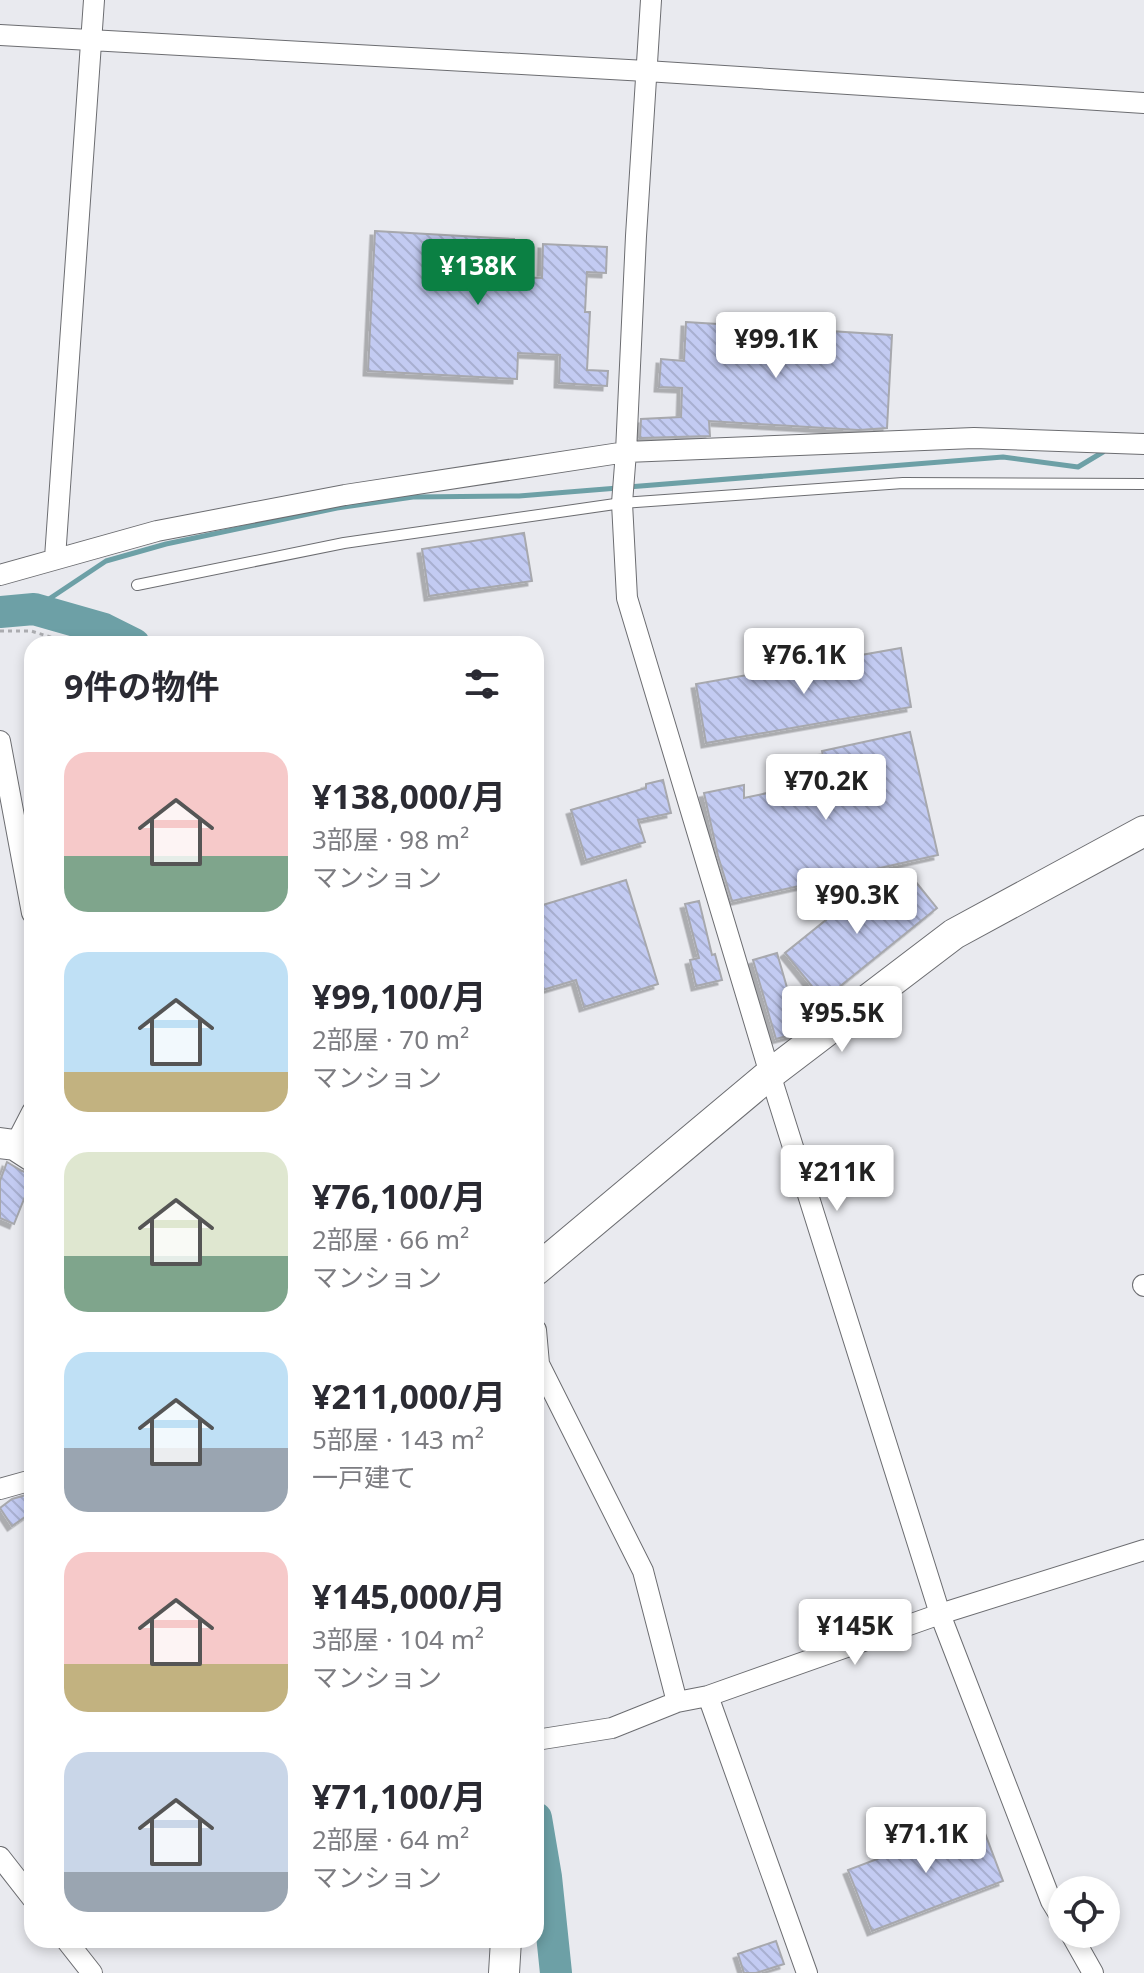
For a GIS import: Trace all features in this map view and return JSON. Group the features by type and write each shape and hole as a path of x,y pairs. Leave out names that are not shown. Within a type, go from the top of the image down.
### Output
{"street":[{"path":"55,558 94,0"},
{"path":"651,0 622,503 627,598 770,1074 940,1614 1048,1893"},
{"path":"0,35 1144,103"},
{"path":"0,575 157,531 345,495 626,455 974,438 1144,444"},
{"path":"0,741 24,870"},
{"path":"544,1263 770,1074 954,934 1144,831"},
{"path":"544,1374 643,1571 677,1702"},
{"path":"0,1489 24,1482"},
{"path":"546,1739 612,1728 677,1702 708,1696 940,1614 1144,1550"},
{"path":"708,1696 807,1973"},
{"path":"0,1857 24,1888"},
{"path":"72,1948 92,1973"},
{"path":"504,1973 506,1948"},
{"path":"1079,1948 1093,1973"}],"lane":[{"path":"137,585 344,543 622,503 903,483 1144,484"}],"path":[{"path":"0,631 31,631 47,636"}],"building":[{"path":"375,231 514,239 512,277 542,278 543,244 607,247 606,273 587,272 585,312 590,312 587,370 608,371 607,386 559,383 560,355 518,353 517,379 368,371"},
{"path":"686,322 892,335 887,428 859,430 709,421 710,436 640,438 641,419 681,417 682,388 659,387 661,359 684,361"},
{"path":"524,533 532,581 429,596 422,549"},
{"path":"901,648 911,707 706,743 696,684"},
{"path":"910,732 938,855 732,901 704,793 744,785 744,798 828,780 822,751"},
{"path":"663,780 671,813 638,820 645,842 586,860 571,810"},
{"path":"626,880 658,984 584,1007 576,980 544,990 544,905"},
{"path":"915,881 937,908 823,1000 785,953 872,883 888,902"},
{"path":"699,901 712,955 715,954 722,980 696,986 690,960 699,958 685,904"},
{"path":"777,953 799,1029 794,1034 776,1039 753,960"},
{"path":"7,1162 24,1172 24,1199 14,1224 0,1218 0,1181"},
{"path":"24,1496 24,1518 12,1526 0,1508 12,1499"},
{"path":"980,1820 1003,1881 872,1931 848,1870"},
{"path":"776,1941 784,1964 756,1973 744,1973 738,1954"}],"waterway":[{"path":"628,487 1003,457 1078,467 1103,452"},
{"path":"34,609 106,561 166,544 337,508 413,497 519,496 618,488"},
{"path":"0,612 34,609 118,636"},
{"path":"544,1865 556,1973"}]}
